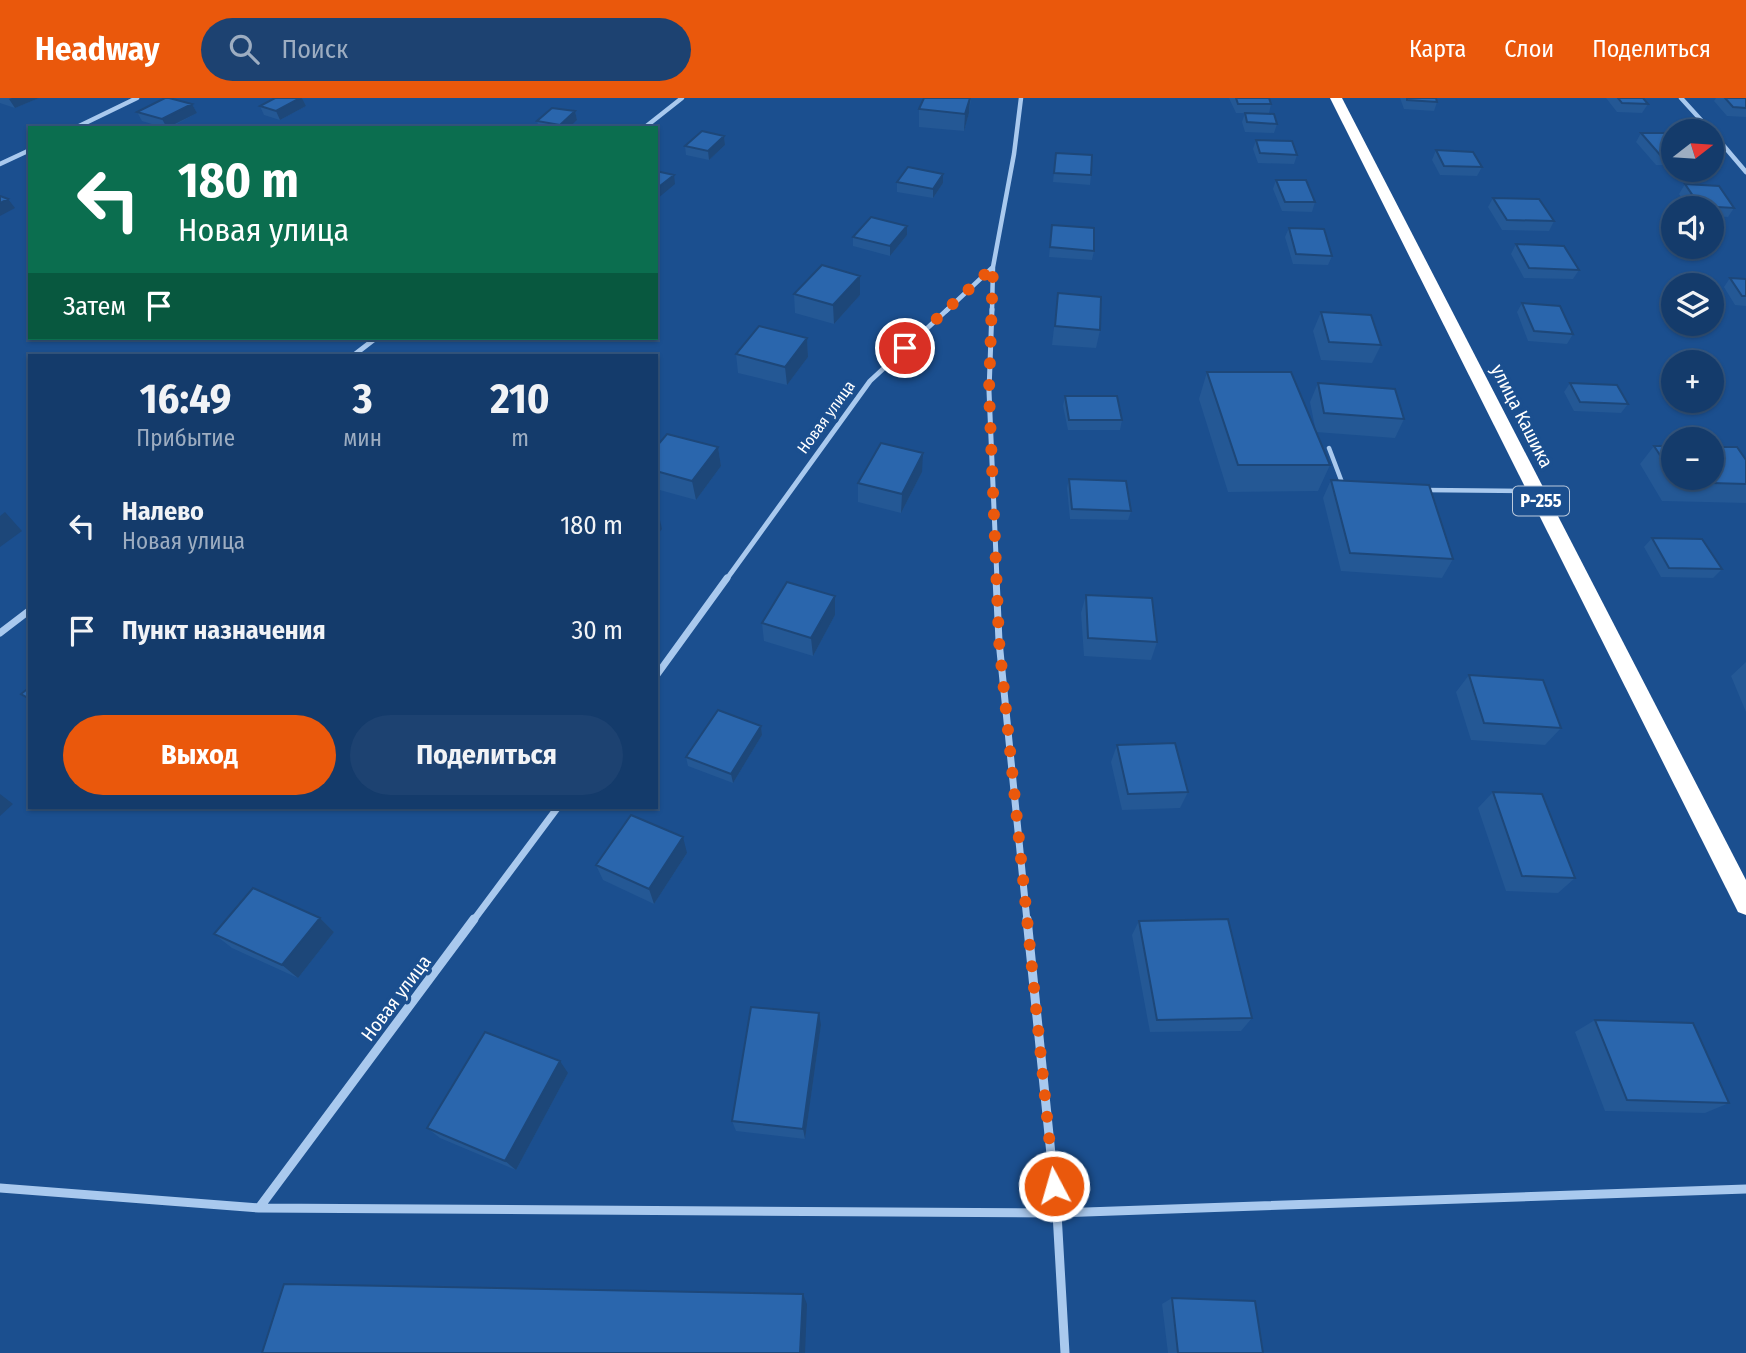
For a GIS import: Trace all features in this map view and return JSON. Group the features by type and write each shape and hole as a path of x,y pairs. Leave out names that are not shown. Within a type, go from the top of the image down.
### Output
{"highway":[{"name":"улица Кашика","path":"1336,98 1746,904"}],"street":[{"path":"79,126 136,98"},
{"path":"647,126 682,98"},
{"path":"1021,98 1014,154 993,267 989,391 999,641 1057,1213 1065,1353"},
{"path":"1681,98 1700,119"},
{"path":"1724,147 1746,172"},
{"path":"0,164 28,151"},
{"name":"Новая улица","path":"658,673 870,381 993,267"},
{"path":"355,354 373,340"},
{"path":"0,633 28,612"},
{"name":"Новая улица","path":"259,1208 557,809"},
{"path":"0,1188 259,1208 1057,1213 1746,1189"}],"lane":[{"path":"1329,448 1345,489"},
{"path":"1413,490 1536,491"}],"building":[{"path":"165,98 192,104 162,119 137,112"},
{"path":"275,98 300,98 276,111 260,106"},
{"path":"924,98 970,98 965,114 919,109"},
{"path":"1236,98 1269,98 1271,104 1238,104"},
{"path":"1436,98 1437,102 1407,100"},
{"path":"1618,98 1643,98 1648,104 1622,103"},
{"path":"1725,98 1746,98 1746,108 1733,107"},
{"path":"552,108 575,111 560,125 537,121"},
{"path":"1245,113 1274,114 1277,124 1247,122"},
{"path":"702,131 724,136 708,151 685,146"},
{"path":"1641,133 1661,133 1661,156"},
{"path":"1256,140 1292,141 1297,155 1260,153"},
{"path":"1436,150 1473,152 1482,167 1444,166"},
{"path":"1056,153 1092,155 1091,175 1054,173"},
{"path":"908,167 943,174 933,189 897,182"},
{"path":"658,171 674,175 658,187"},
{"path":"1276,180 1306,180 1315,202 1285,202"},
{"path":"1685,184 1719,186 1734,208 1724,207 1724,196 1693,196"},
{"path":"1493,198 1539,199 1554,221 1507,220"},
{"path":"871,217 907,226 890,246 853,237"},
{"path":"1052,225 1094,228 1094,251 1050,247"},
{"path":"1289,228 1324,229 1332,256 1296,254"},
{"path":"1516,244 1564,246 1579,270 1529,268"},
{"path":"822,265 860,276 833,305 794,294"},
{"path":"1730,278 1746,279 1746,296 1742,296"},
{"path":"1058,293 1101,297 1100,330 1055,326"},
{"path":"1522,303 1560,306 1573,334 1534,331"},
{"path":"1321,312 1371,315 1381,345 1329,342"},
{"path":"759,326 807,338 785,367 736,354"},
{"path":"1207,372 1291,372 1330,465 1238,465"},
{"path":"1318,383 1395,389 1404,419 1324,413"},
{"path":"1570,383 1617,385 1628,404 1580,402"},
{"path":"1065,396 1117,396 1122,420 1069,420"},
{"path":"667,434 718,447 692,481 658,472 658,445"},
{"path":"881,443 923,453 902,494 858,483"},
{"path":"1654,446 1661,446 1661,457"},
{"path":"1724,447 1737,447 1746,460 1746,484 1724,483"},
{"path":"1069,479 1126,481 1131,511 1072,509"},
{"path":"1331,480 1429,485 1453,559 1350,553"},
{"path":"1652,538 1702,539 1722,569 1669,568"},
{"path":"787,582 835,596 811,638 762,623"},
{"path":"1086,595 1152,598 1157,642 1088,638"},
{"path":"1469,675 1543,680 1561,728 1484,723"},
{"path":"28,689 28,698 21,694"},
{"path":"718,710 761,726 731,774 686,757"},
{"path":"1175,743 1188,792 1128,794 1117,745"},
{"path":"1493,792 1542,794 1575,878 1522,876"},
{"path":"631,815 683,837 649,889 596,865"},
{"path":"253,888 320,918 282,965 214,934"},
{"path":"1228,919 1252,1018 1157,1020 1139,921"},
{"path":"751,1007 819,1013 803,1129 732,1121"},
{"path":"1595,1020 1693,1023 1729,1103 1627,1100"},
{"path":"485,1032 560,1061 505,1161 427,1128"},
{"path":"284,1284 803,1294 800,1353 262,1353"},
{"path":"1172,1298 1255,1301 1263,1353 1178,1353"}],"route":[{"path":"905,348 993,267 989,391 999,641 1054,1186"}]}
